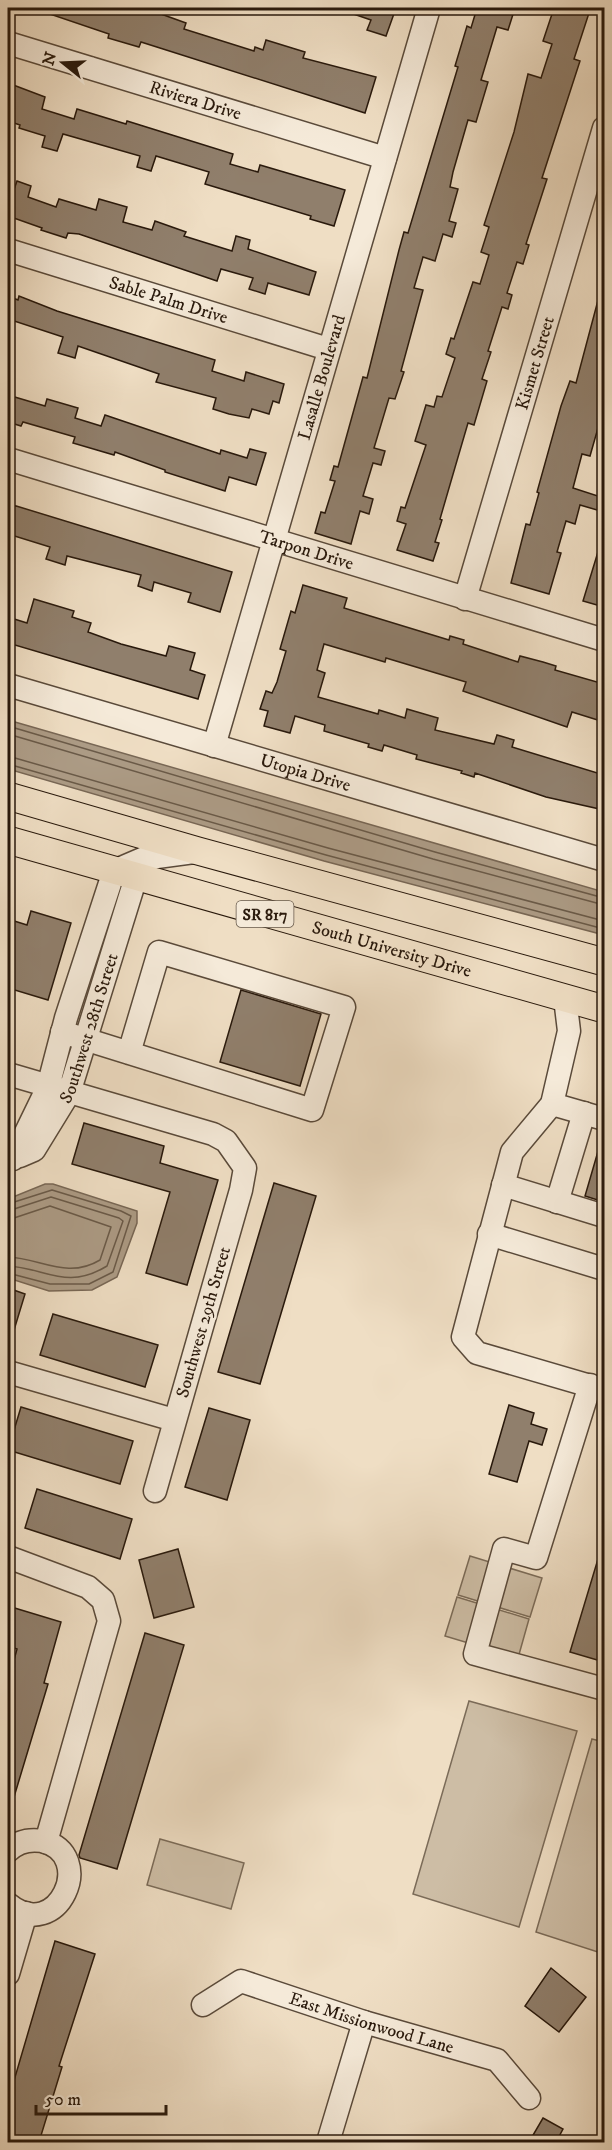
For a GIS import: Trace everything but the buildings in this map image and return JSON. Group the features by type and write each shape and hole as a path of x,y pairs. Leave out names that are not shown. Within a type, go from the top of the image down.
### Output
{"main road":[{"name":"SR 817","path":"8,796 198,851 604,962"},
{"path":"44,850 79,841 108,825"},
{"name":"South University Drive","path":"8,840 604,1009"}],"street":[{"name":"Lasalle Boulevard","path":"213,746 429,8"},
{"name":"Riviera Drive","path":"8,43 385,158"},
{"name":"Kismet Street","path":"465,599 604,128"},
{"name":"Sable Palm Drive","path":"8,250 328,349"},
{"name":"Tarpon Drive","path":"8,459 273,542 604,640"},
{"name":"Utopia Drive","path":"8,685 604,860"},
{"path":"125,874 142,859 198,851"},
{"name":"Southwest 28th Street","path":"59,1090 62,1032 125,874"},
{"name":"Southwest 28th Street","path":"10,1160 34,1150 59,1090 86,1039 125,874"},
{"path":"62,1032 86,1039 129,1053 312,1110 344,1007 159,952 129,1053"},
{"path":"566,998 569,1031 552,1104 512,1152 463,1336 477,1353 597,1387 536,1558 504,1549 475,1654 604,1689"},
{"path":"8,1074 59,1090"},
{"name":"Southwest 29th Street","path":"59,1090 213,1134 226,1141 245,1168 242,1190 155,1491"},
{"path":"552,1104 594,1116 557,1202"},
{"path":"503,1185 604,1216"},
{"path":"489,1234 604,1269"},
{"path":"8,1372 174,1420"},
{"path":"8,1557 88,1587 103,1600 109,1620 46,1842"},
{"path":"8,1851 22,1842 46,1842 64,1858 69,1869 66,1893 59,1903 38,1914 17,1909 8,1974"},
{"name":"East Missionwood Lane","path":"203,2005 241,1981 364,2022 497,2060 529,2098"},
{"path":"328,2142 364,2022"}],"shaded area":[{"path":"470,1556 542,1578 530,1617 458,1595"},
{"path":"457,1597 529,1619 518,1658 445,1636"},
{"path":"469,1701 577,1731 519,1927 413,1894"},
{"path":"592,1739 604,1742 604,1954 536,1932"},
{"path":"160,1839 244,1863 231,1909 147,1885"}],"water":[{"path":"8,720 604,892 604,935 324,861 8,769"},
{"path":"45,1184 53,1184 137,1211 137,1223 117,1277 92,1290 49,1291 8,1278 8,1199"}]}
